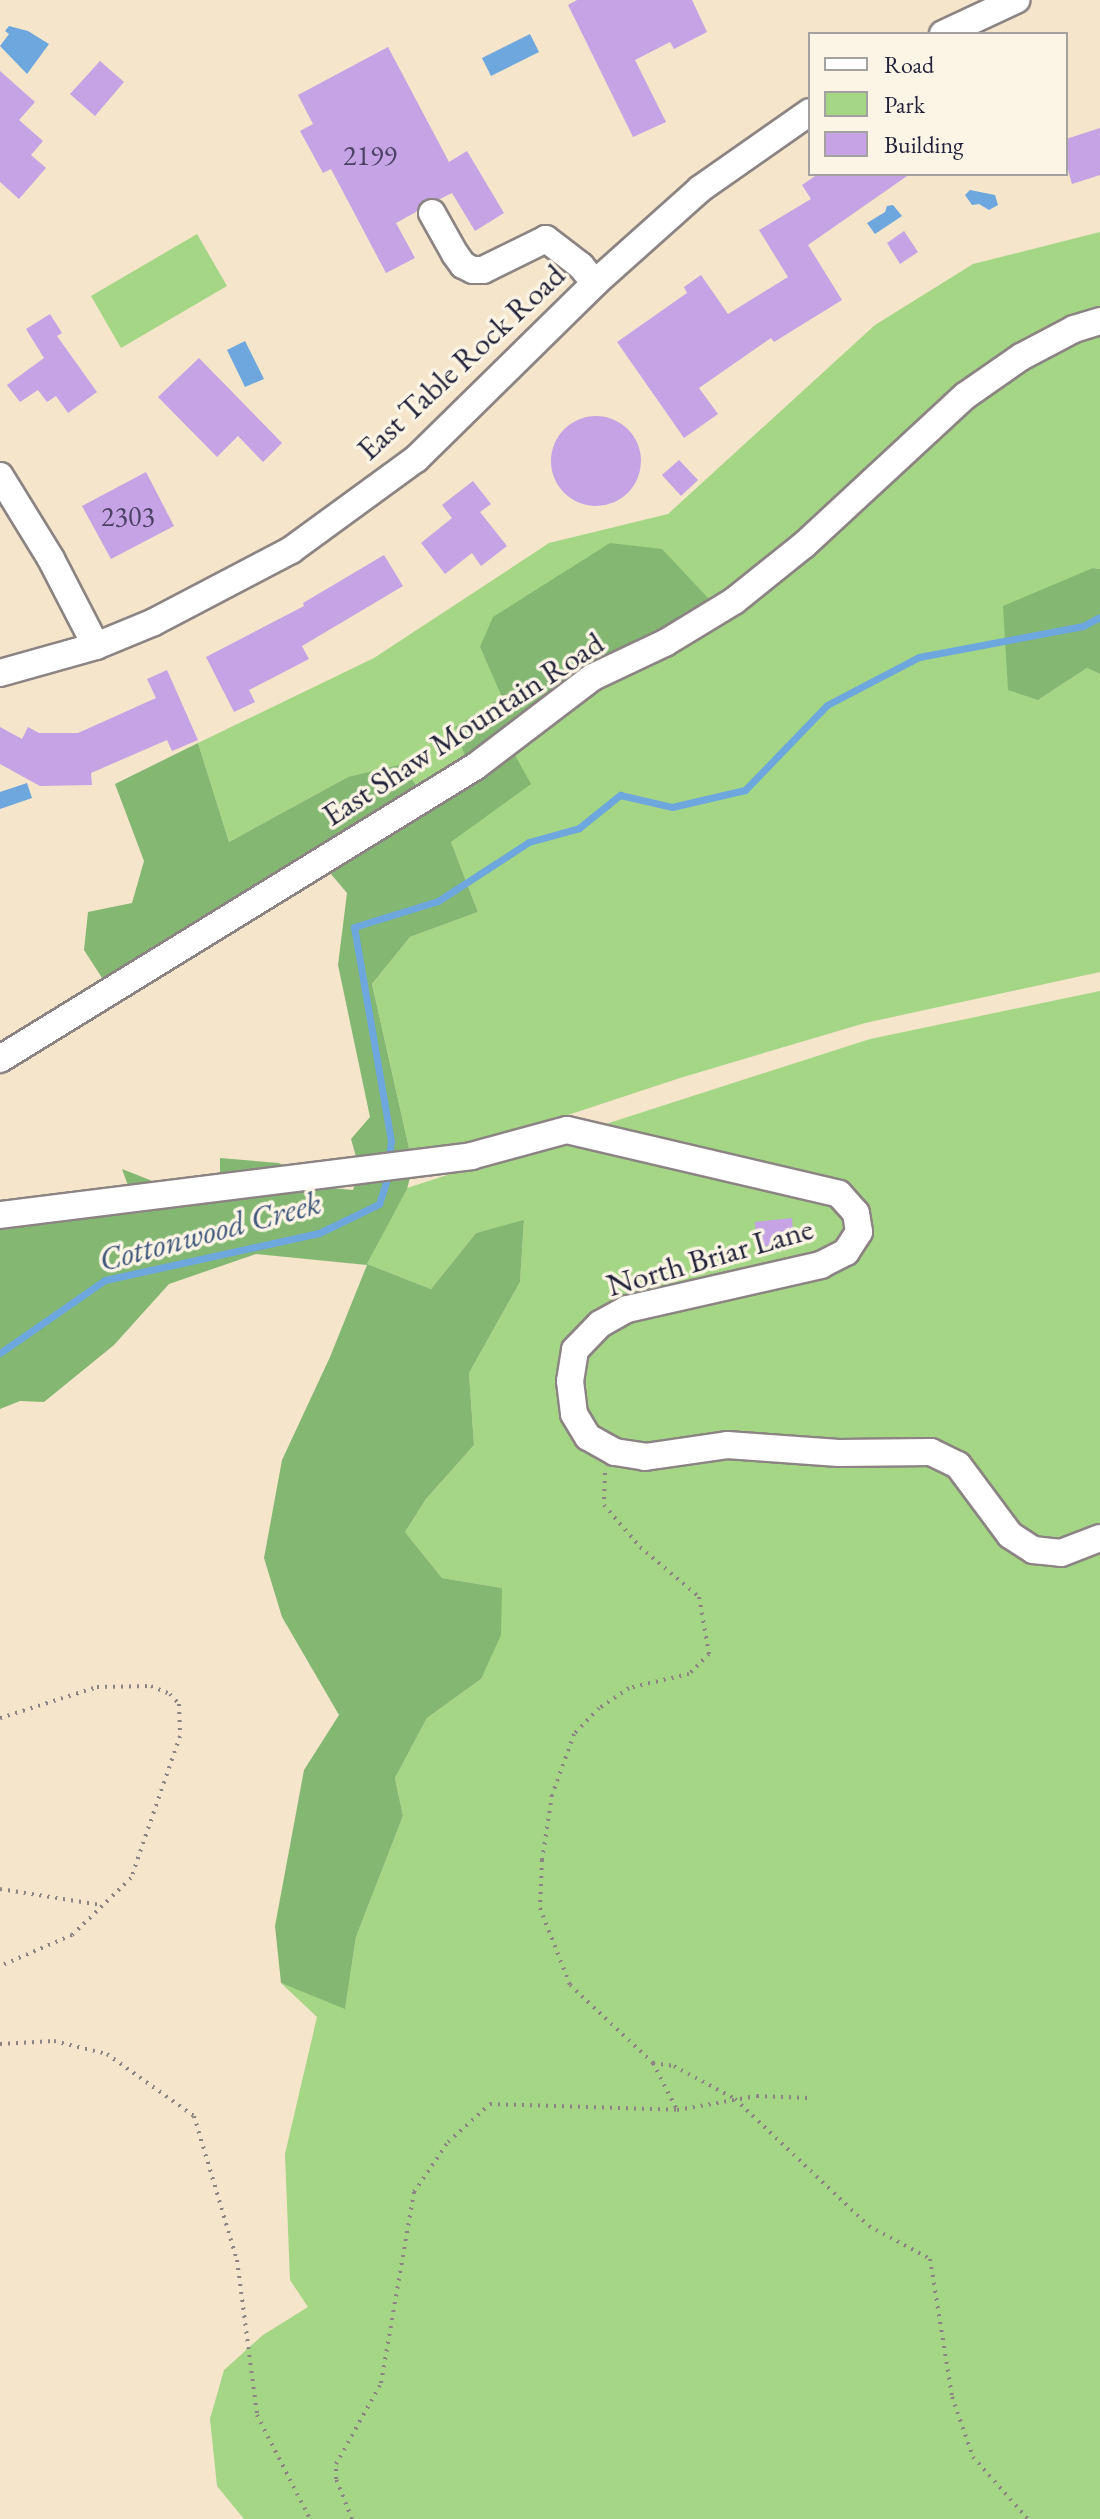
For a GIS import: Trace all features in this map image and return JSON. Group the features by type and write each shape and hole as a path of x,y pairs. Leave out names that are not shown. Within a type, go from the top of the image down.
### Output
{"street":[{"path":"947,32 1016,0"},
{"name":"East Table Rock Road","path":"0,673 96,646 154,622 291,550 416,459 595,283 700,189 808,113"},
{"path":"432,213 455,254 463,265 473,270 483,270 546,239 581,266 595,283"},
{"name":"East Shaw Mountain Road","path":"0,1059 476,766 593,677 665,643 734,601 804,545 965,396 1021,357 1074,329 1100,321"},
{"path":"0,476 51,559 96,646"},
{"name":"North Briar Lane","path":"0,1215 471,1156 567,1130 839,1194 856,1213 859,1232 846,1252 821,1265 627,1309 600,1324 575,1350 570,1381 574,1414 588,1437 615,1452 645,1457 727,1445 839,1453 931,1452 958,1465 1010,1535 1033,1550 1061,1553 1100,1538"}],"path":[{"path":"606,1447 604,1505 640,1547 699,1597 709,1654 689,1674 629,1688 599,1708 574,1734 552,1795 542,1860 540,1908 570,1985 653,2063 677,2110"},
{"path":"0,1718 97,1687 151,1686 170,1694 179,1704 180,1736 131,1878 72,1935 0,1966"},
{"path":"0,1889 101,1905"},
{"path":"0,2044 54,2041 107,2054 194,2116 237,2260 257,2415 310,2519"},
{"path":"653,2063 674,2066 735,2099 869,2226 930,2259 952,2397 973,2457 1028,2519"},
{"path":"352,2519 336,2479 336,2464 381,2383 414,2192 448,2142 490,2104 677,2110 735,2099 810,2098"}],"green space":[{"path":"1100,232 1100,569 1093,568 1038,700 1087,668 1100,674 1100,972 865,1023 680,1078 413,1166 372,984 410,937 478,912 451,842 501,730 589,668 710,600 480,647 503,697 456,727 465,757 415,787 348,777 229,842 198,743 374,658 549,543 668,514 875,325 973,264"},
{"path":"197,234 227,286 121,348 91,296"},
{"path":"610,543 662,549 710,600 589,668 501,730 531,784 451,842 478,912 410,937 372,984 413,1166 407,1189 367,1264 431,1289 476,1233 524,1220 520,1282 469,1373 474,1445 426,1499 405,1532 442,1578 502,1588 501,1635 481,1679 427,1718 395,1778 403,1816 356,1937 345,2009 281,1983 275,1926 304,1770 339,1715 282,1617 264,1558 282,1460 330,1357 367,1265 256,1254 169,1284 114,1345 44,1402 20,1401 0,1409 0,1227 138,1213 122,1169 203,1201 220,1198 220,1158 279,1163 322,1187 353,1190 359,1167 351,1139 370,1117 338,965 347,893 314,854 104,981 84,950 88,912 132,903 144,861 115,784 198,743 229,842 348,777 403,764 416,786 465,757 455,727 502,697 480,647 493,617"},
{"path":"1093,568 1100,569 1100,674 1087,668 1038,700 1008,690 1003,606"},
{"path":"1100,991 1100,2519 244,2519 217,2486 210,2419 224,2370 263,2335 308,2307 290,2280 285,2154 317,2017 281,1983 345,2008 356,1937 403,1816 395,1778 427,1718 481,1679 502,1588 442,1578 405,1532 426,1499 474,1445 469,1373 520,1282 524,1221 476,1233 431,1289 367,1264 407,1188 870,1039"}],"water":[{"path":"9,26 28,31 49,44 27,74 0,46 9,34 5,31"},
{"path":"530,34 539,52 491,76 482,58"},
{"path":"970,190 995,195 998,205 989,210 979,204 972,205 965,195"},
{"path":"893,205 902,216 875,234 867,223 885,212 887,206"},
{"path":"245,341 264,379 245,387 227,350"},
{"path":"27,783 32,798 0,809 0,792"}],"building":[{"path":"577,0 692,0 707,32 674,49 670,42 635,60 666,122 633,137 568,5"},
{"path":"388,47 449,162 467,151 504,213 475,231 452,193 440,199 425,199 416,212 396,223 415,258 386,273 331,169 323,173 300,131 313,124 298,95"},
{"path":"100,61 124,82 95,116 70,94"},
{"path":"0,71 35,102 19,120 43,141 31,155 46,168 19,199 0,182"},
{"path":"1100,128 1100,175 1072,184 1068,170 1068,138"},
{"path":"815,176 907,176 808,245 842,300 774,342 771,338 699,388 718,414 684,438 617,342 687,293 684,287 701,275 728,314 788,277 759,230 811,199 802,185"},
{"path":"904,231 918,252 900,264 887,243"},
{"path":"50,314 62,333 57,336 97,392 68,413 56,396 47,402 38,390 20,402 7,385 44,358 26,329"},
{"path":"199,358 282,443 263,462 238,436 217,457 158,397"},
{"path":"587,416 605,416 621,423 634,436 641,452 641,470 634,486 621,499 605,506 587,506 571,499 558,486 551,470 551,452 558,436 571,423"},
{"path":"679,460 698,480 681,496 662,475"},
{"path":"146,472 174,526 111,559 82,506"},
{"path":"473,481 491,504 480,512 507,546 481,566 472,553 445,574 421,543 452,518 442,505"},
{"path":"384,555 403,586 302,646 309,659 249,690 255,702 234,712 206,657 304,606 303,603"},
{"path":"167,670 198,740 172,751 167,740 91,773 92,785 40,786 0,764 0,727 22,739 28,727 39,733 78,733 156,698 147,679"},
{"path":"792,1218 794,1243 757,1247 755,1222"}],"waterway":[{"name":"Cottonwood Creek","path":"389,1157 391,1141 354,927 438,901 529,842 579,828 620,795 672,807 745,790 827,705 919,657 1083,626 1100,617"},
{"name":"Cottonwood Creek","path":"0,1353 105,1280 319,1233 379,1204 386,1182"}]}
